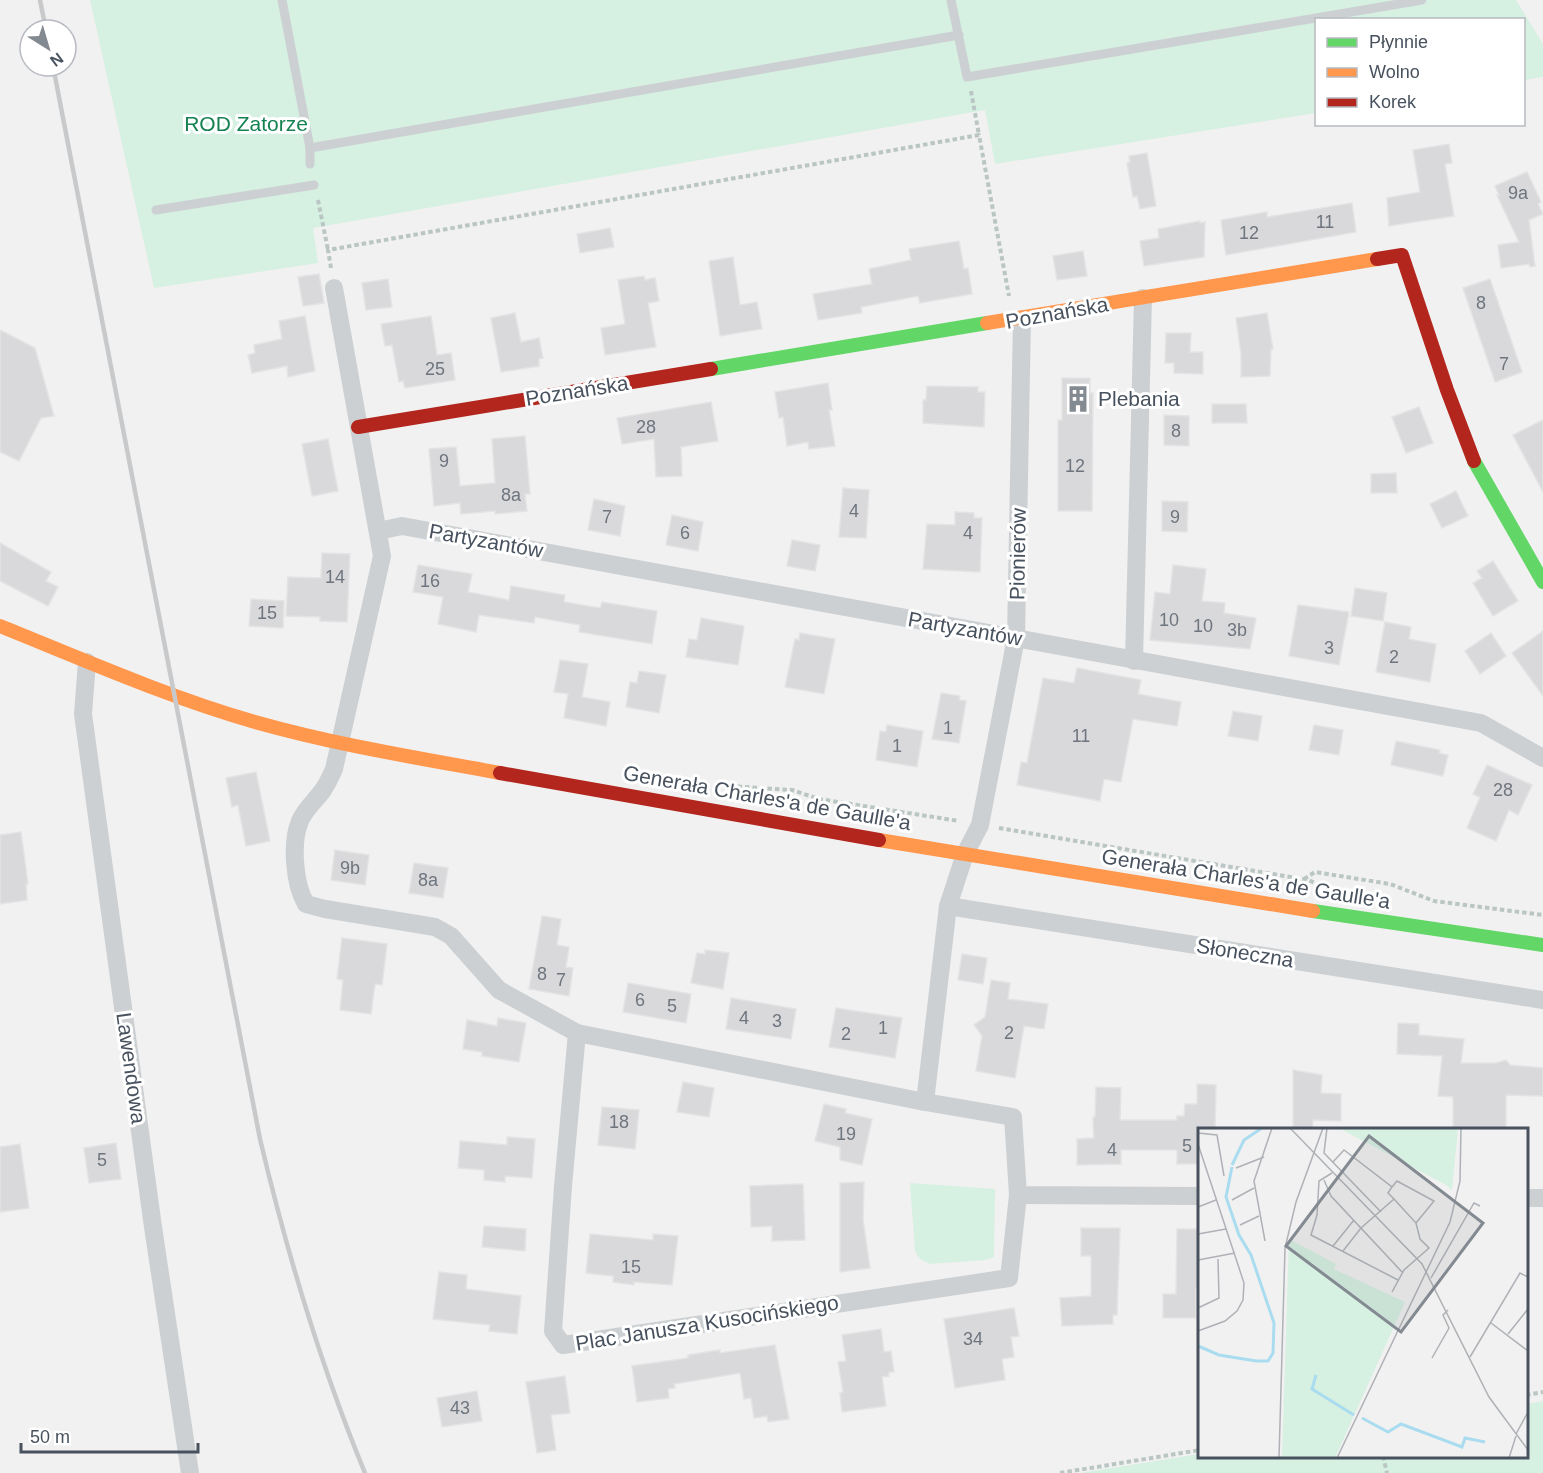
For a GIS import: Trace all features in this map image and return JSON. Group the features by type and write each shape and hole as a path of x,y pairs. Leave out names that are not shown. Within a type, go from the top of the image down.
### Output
{"main road":[{"name":"Poznańska","path":"358,427 1402,255 1447,390 1475,463 1543,582"},
{"name":"Generała Charles'a de Gaulle'a","path":"0,626 201,706 340,744 965,854 1380,923 1543,945"}],"street":[{"path":"334,288 382,556 334,769 324,788 301,819 296,834 296,878 300,894 306,904 435,927 451,936 499,990 577,1034 1013,1117 1018,1195 1198,1196"},
{"path":"1134,661 1143,298"},
{"name":"Pionierów","path":"925,1102 948,906 965,854 980,825 1016,638 1018,319"},
{"name":"Partyzantów","path":"378,531 402,526 1481,723 1543,758"},
{"name":"Lawendowa","path":"87,662 83,714 190,1473"},
{"name":"Słoneczna","path":"948,906 1543,1000"},
{"name":"Plac Janusza Kusocińskiego","path":"577,1034 562,1186 553,1330 563,1345 1009,1278 1018,1195"}],"lane":[{"path":"282,0 310,148 310,164"},
{"path":"951,0 968,77 1398,2 1422,0"},
{"path":"310,148 959,35"},
{"path":"156,210 314,185"}],"path":[{"path":"968,77 1018,319"},
{"path":"328,250 979,135"},
{"path":"314,185 334,288"},
{"path":"1303,879 1315,872 1390,884 1434,901 1543,915"},
{"path":"1528,1395 1543,1392"},
{"path":"1060,1473 1087,1471 1198,1450"},
{"path":"1383,1458 1387,1473"}],"green space":[{"name":"ROD Zatorze","path":"90,0 1516,0 1543,44 1543,77 1525,80 1525,18 1315,18 1315,113 995,164 985,110 313,228 318,263 154,288"},
{"path":"910,1183 995,1189 994,1257 986,1260 930,1264 920,1259 915,1251"},
{"path":"1543,1401 1543,1473 1080,1473 1198,1454 1198,1458 1528,1458 1528,1404"}],"building":[{"path":"1449,144 1452,163 1445,164 1454,216 1389,226 1387,198 1420,192 1413,150"},
{"path":"1147,153 1156,206 1140,209 1137,196 1133,197 1127,163 1130,162 1129,156"},
{"path":"1527,172 1541,202 1538,204 1543,214 1529,220 1535,266 1530,267 1529,264 1501,268 1498,245 1519,242 1495,186"},
{"path":"1352,203 1356,232 1226,255 1221,220 1267,212 1267,217"},
{"path":"1200,221 1200,223 1205,222 1204,257 1144,266 1140,241 1159,238 1158,229"},
{"path":"610,228 614,247 580,253 577,234"},
{"path":"959,241 964,269 968,268 972,294 920,303 918,296 861,307 862,313 818,320 813,294 872,284 869,269 911,260 909,249"},
{"path":"1083,251 1087,276 1057,280 1053,256"},
{"path":"733,257 740,305 757,302 762,329 720,336 709,261"},
{"path":"319,274 324,303 303,306 298,277"},
{"path":"644,276 645,280 655,278 659,301 648,303 656,347 605,355 601,328 625,324 618,280"},
{"path":"388,279 392,307 366,310 362,283"},
{"path":"1490,279 1522,372 1495,382 1463,288"},
{"path":"515,313 521,342 539,338 543,358 539,359 539,366 501,372 491,318"},
{"path":"1267,313 1273,349 1271,349 1270,376 1241,377 1241,354 1236,318"},
{"path":"305,316 315,371 288,377 287,366 252,373 248,355 255,353 254,345 282,339 279,321"},
{"path":"431,316 437,355 451,353 455,380 405,388 403,381 399,382 392,345 385,346 381,324"},
{"path":"0,330 35,348 54,416 41,418 19,461 0,452"},
{"path":"1166,333 1191,333 1190,352 1203,352 1203,374 1174,373 1174,363 1165,363"},
{"path":"1062,378 1090,378 1090,393 1093,393 1092,511 1058,511 1058,420 1062,420"},
{"path":"828,383 832,410 829,410 835,446 809,449 808,442 787,446 783,417 779,418 775,392"},
{"path":"927,386 978,387 978,392 985,392 984,427 923,423 923,400 926,400"},
{"path":"711,402 718,441 681,447 682,476 656,477 654,439 622,444 617,418"},
{"path":"1212,404 1246,404 1247,423 1212,423"},
{"path":"1419,407 1433,443 1406,453 1392,417"},
{"path":"1164,415 1189,416 1189,446 1164,445"},
{"path":"1543,420 1543,492 1513,435"},
{"path":"525,436 530,494 525,494 527,511 461,514 460,503 434,506 429,449 456,447 460,486 495,483 492,439"},
{"path":"328,439 338,491 312,496 302,444"},
{"path":"1396,473 1397,493 1371,493 1371,474"},
{"path":"843,488 869,490 866,538 839,537"},
{"path":"1456,491 1468,516 1442,528 1430,504"},
{"path":"594,499 625,506 620,536 588,530"},
{"path":"1162,501 1188,502 1187,532 1162,531"},
{"path":"955,512 974,513 974,518 982,518 980,572 923,569 927,524 955,525"},
{"path":"672,515 703,522 698,551 666,545"},
{"path":"792,540 820,545 815,571 787,566"},
{"path":"0,543 51,572 46,581 58,587 48,606 0,581"},
{"path":"322,553 350,554 347,622 320,621 320,617 286,616 288,577 321,578"},
{"path":"1493,561 1518,601 1493,616 1473,583 1482,578 1477,571"},
{"path":"418,565 472,574 468,592 509,600 511,586 565,595 564,602 600,608 602,602 657,611 652,644 579,632 580,625 535,617 534,623 479,615 476,632 438,624 443,597 413,592"},
{"path":"1173,565 1206,569 1202,601 1225,603 1224,613 1256,618 1250,649 1150,640 1155,592 1170,594"},
{"path":"1355,588 1387,593 1383,621 1351,616"},
{"path":"251,599 284,601 283,628 249,626"},
{"path":"1298,605 1349,612 1339,665 1289,656"},
{"path":"701,618 744,626 738,665 686,657 689,639 697,640"},
{"path":"1385,622 1411,627 1409,639 1436,644 1430,682 1376,672"},
{"path":"1543,631 1543,696 1512,653"},
{"path":"800,633 835,639 824,694 785,687 795,639 799,640"},
{"path":"1491,633 1506,656 1480,674 1465,651"},
{"path":"560,660 588,664 582,697 610,702 606,726 564,718 568,694 554,692"},
{"path":"1077,668 1141,680 1138,694 1181,702 1177,726 1133,719 1121,782 1104,779 1100,801 1017,785 1021,762 1027,763 1043,678 1074,683"},
{"path":"639,671 666,675 659,713 626,707 630,682 637,683"},
{"path":"941,693 960,696 959,700 966,701 959,743 932,739"},
{"path":"1233,711 1262,716 1258,741 1228,736"},
{"path":"887,725 923,731 917,767 876,760 880,731 886,732"},
{"path":"1314,725 1343,730 1339,755 1309,750"},
{"path":"1396,741 1440,750 1439,753 1448,755 1443,776 1391,765"},
{"path":"1487,765 1532,785 1518,815 1509,810 1496,841 1467,828 1480,797 1473,794"},
{"path":"256,772 270,841 246,846 238,805 232,807 226,778"},
{"path":"21,832 28,884 26,884 27,900 0,904 0,835"},
{"path":"335,850 369,855 365,885 331,880"},
{"path":"414,863 448,868 443,898 409,893"},
{"path":"542,916 561,919 557,945 569,947 566,967 573,968 569,996 529,989"},
{"path":"342,938 387,944 382,985 375,984 371,1014 340,1010 343,980 337,979"},
{"path":"705,950 729,953 723,989 691,983 697,953 705,954"},
{"path":"962,954 987,958 983,984 958,980"},
{"path":"991,980 1010,983 1008,999 1048,1004 1044,1029 1024,1026 1015,1078 976,1071 982,1036 974,1025 985,1017"},
{"path":"628,983 691,994 686,1023 623,1012"},
{"path":"731,998 796,1009 791,1039 726,1029"},
{"path":"836,1008 902,1018 895,1058 829,1047"},
{"path":"498,1018 526,1023 519,1062 482,1056 482,1052 463,1049 467,1020 497,1026"},
{"path":"1398,1023 1419,1024 1419,1035 1464,1039 1461,1063 1496,1063 1506,1060 1510,1065 1543,1068 1543,1096 1506,1095 1506,1128 1453,1128 1453,1097 1438,1096 1442,1056 1397,1054"},
{"path":"1293,1070 1322,1075 1321,1093 1341,1094 1341,1121 1313,1120 1312,1128 1293,1128"},
{"path":"683,1082 714,1088 709,1117 677,1112"},
{"path":"1197,1084 1216,1085 1215,1128 1198,1128 1198,1164 1177,1164 1177,1150 1121,1150 1121,1164 1077,1165 1077,1139 1094,1138 1093,1117 1095,1117 1096,1087 1121,1088 1120,1120 1177,1120 1177,1116 1184,1116 1185,1104 1197,1104"},
{"path":"824,1104 846,1109 845,1113 872,1119 862,1165 840,1160 840,1147 815,1141"},
{"path":"602,1107 639,1110 635,1149 598,1145"},
{"path":"507,1137 535,1139 532,1178 505,1176 505,1182 484,1180 484,1170 458,1168 460,1141 507,1145"},
{"path":"116,1143 121,1179 89,1183 84,1148"},
{"path":"20,1144 29,1208 0,1212 0,1147"},
{"path":"864,1182 863,1219 870,1268 840,1272 840,1183"},
{"path":"803,1184 805,1240 772,1241 772,1226 751,1227 750,1186"},
{"path":"484,1226 526,1229 525,1251 482,1247"},
{"path":"1081,1228 1120,1228 1117,1315 1113,1315 1113,1324 1062,1326 1060,1298 1091,1296 1091,1256 1081,1256"},
{"path":"1177,1229 1198,1229 1196,1318 1163,1318 1163,1294 1176,1294"},
{"path":"590,1234 653,1240 653,1234 678,1236 672,1285 634,1282 634,1285 613,1282 613,1276 586,1273"},
{"path":"439,1272 467,1275 466,1289 521,1296 517,1334 489,1331 490,1325 433,1319"},
{"path":"1014,1308 1019,1336 1011,1337 1014,1357 1002,1359 1005,1380 955,1388 944,1319"},
{"path":"881,1329 884,1352 891,1351 894,1372 889,1372 889,1376 882,1377 886,1406 842,1412 840,1393 843,1392 838,1362 846,1361 842,1335"},
{"path":"775,1345 789,1419 768,1422 767,1416 754,1418 751,1398 744,1399 740,1373 674,1384 675,1388 668,1389 669,1398 637,1402 632,1366 688,1358 688,1355 720,1350 720,1353"},
{"path":"565,1376 570,1413 551,1415 556,1450 537,1453 526,1382"},
{"path":"477,1391 482,1421 442,1427 437,1398"}],"railway":[{"path":"40,0 44,18"},
{"path":"55,78 260,1139 281,1224 306,1308 333,1391 365,1473"}],"traffic: fast":[{"path":"711,369 987,323"},
{"path":"1474,461 1543,582"},
{"path":"1313,911 1543,945"}],"traffic: slow":[{"path":"987,323 1377,259"},
{"path":"0,626 158,690 255,722 346,744 500,773"},
{"path":"879,840 1313,911"}],"traffic: jam":[{"path":"1377,259 1402,255 1447,390 1474,461"},
{"path":"358,427 711,369"},
{"path":"500,773 879,840"}],"place":[{"name":"Plebania","path":"1078,399"}]}
